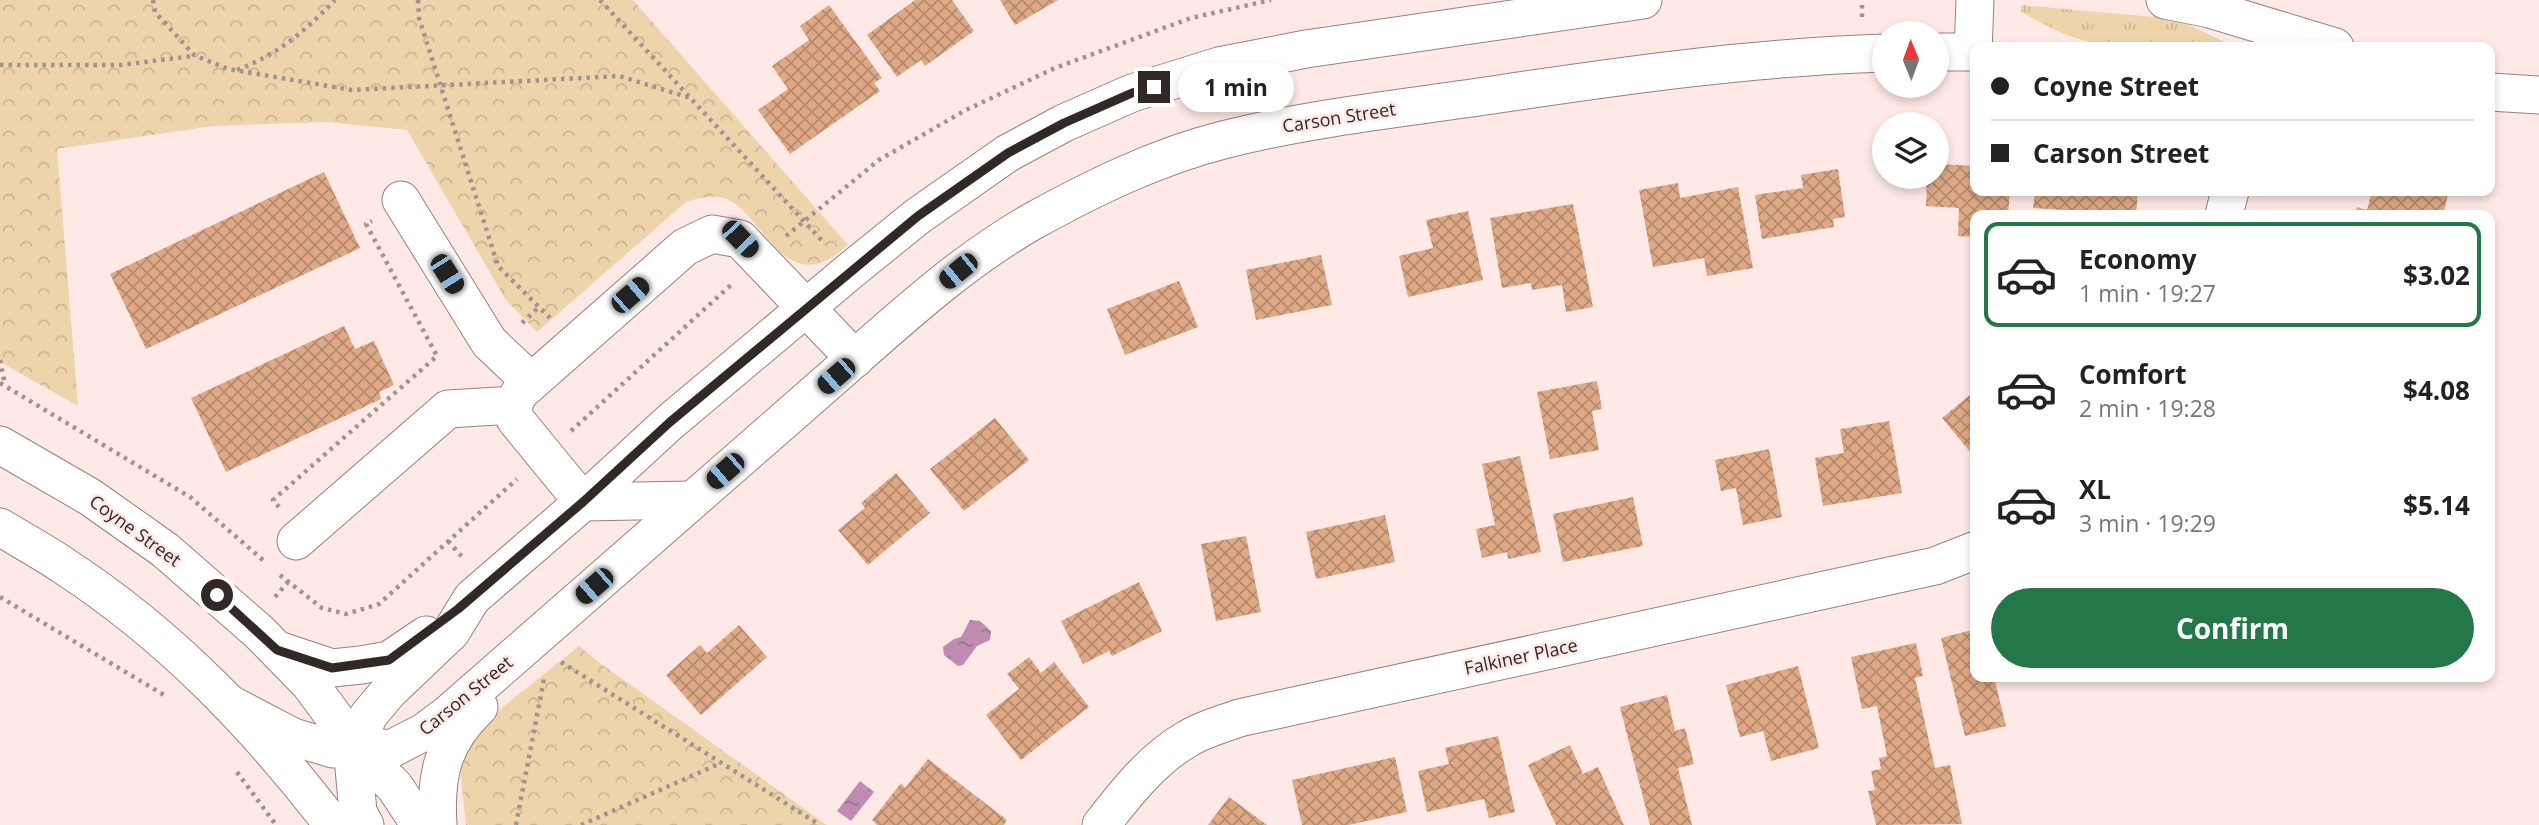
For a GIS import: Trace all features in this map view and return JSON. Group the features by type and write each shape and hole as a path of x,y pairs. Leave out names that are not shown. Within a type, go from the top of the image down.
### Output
{"street":[{"path":"277,650 332,668 389,660 472,598 670,422 928,208 1008,153 1064,123 1132,93 1219,66 1306,49 1643,0"},
{"path":"1975,42 1976,0"},
{"path":"2165,0 2210,9 2268,38 2298,42"},
{"path":"1950,52 1970,52"},
{"name":"Carson Street","path":"230,704 293,737 333,749 393,748 424,732 532,661 691,500 973,259 1030,223 1093,189 1155,163 1220,141 1359,114 1575,83 1782,58 1872,54"},
{"path":"2495,92 2539,95"},
{"path":"403,203 522,393"},
{"path":"583,502 514,419 522,393 685,247 712,234 740,239 855,359"},
{"path":"299,538 448,409 522,393"},
{"name":"Coyne Street","path":"0,445 90,497 165,550 259,632 309,683 357,748 395,787 420,825"},
{"path":"583,502 691,500"},
{"path":"0,527 65,566 152,631 230,704 288,767 333,825"},
{"name":"Falkiner Place","path":"1101,825 1129,789 1169,751 1191,736 1240,719 1935,566 1970,552"},
{"path":"365,825 358,813 354,768 357,748 368,716 389,691 451,632 472,598"},
{"path":"438,825 436,795 440,771 448,746 457,730 513,674 532,661"}],"path":[{"path":"153,0 155,12 194,55 235,70 352,89 619,76 691,98"},
{"path":"235,70 258,62 303,34 335,0"},
{"path":"418,0 418,18 498,266 575,343"},
{"path":"600,0 850,271"},
{"path":"0,65 121,65 194,55"},
{"path":"299,538 274,500 437,356 366,224 403,203"},
{"path":"0,360 2,384 190,497 269,565"},
{"path":"278,574 288,582"},
{"path":"0,597 171,699"},
{"path":"516,825 532,661"},
{"path":"560,662 820,825"},
{"path":"581,825 720,763"},
{"path":"233,767 276,825"}],"green space":[{"path":"0,0 633,0 848,245 825,261 809,265 794,261 781,253 736,204 719,197 686,202 537,332 506,300 407,130 327,122 213,126 57,149 78,406 0,362"},
{"path":"2021,5 2154,17 2189,25 2225,42 2089,42 2058,32 2021,12"},
{"path":"579,646 827,825 466,825 459,759 493,715"}],"water":[{"path":"970,620 980,621 991,631 990,640 977,646 963,665 958,666 944,655 943,647 961,637"},
{"path":"860,781 874,792 851,821 837,811"}],"building":[{"path":"915,0 952,0 974,31 925,66 921,60 897,77 867,35"},
{"path":"1000,0 1058,0 1015,25"},
{"path":"829,5 882,78 874,83 880,91 790,154 758,110 788,89 772,66 809,40 800,26"},
{"path":"1949,165 1970,166 1970,196 2010,196 2008,210 1970,210 1970,237 1958,236 1959,208 1926,206 1927,189 1949,189"},
{"path":"1838,169 1845,217 1833,219 1834,227 1762,239 1755,195 1803,188 1801,175"},
{"path":"324,172 360,248 146,349 110,274"},
{"path":"1678,183 1680,198 1738,187 1753,268 1707,276 1704,258 1653,267 1639,190"},
{"path":"2034,196 2138,196 2136,210 2033,208"},
{"path":"2371,196 2448,196 2444,210 2367,210"},
{"path":"1573,204 1593,307 1566,312 1562,285 1532,290 1531,283 1502,288 1490,218"},
{"path":"1468,211 1483,280 1408,297 1399,256 1433,248 1426,220"},
{"path":"1321,255 1332,305 1256,320 1246,270"},
{"path":"1179,281 1198,327 1125,355 1107,309"},
{"path":"344,326 355,349 374,341 394,385 379,392 381,399 226,472 191,398"},
{"path":"1597,381 1602,409 1592,411 1599,450 1550,459 1537,392"},
{"path":"1970,395 1970,452 1942,418"},
{"path":"995,418 1029,460 964,511 930,469"},
{"path":"1889,421 1902,493 1823,506 1815,458 1844,453 1840,429"},
{"path":"1769,449 1782,517 1743,525 1736,488 1721,491 1715,460"},
{"path":"1520,456 1541,552 1508,559 1507,552 1482,558 1476,529 1495,525 1482,464"},
{"path":"896,473 930,513 868,565 838,530 865,508 861,503"},
{"path":"1633,497 1643,546 1563,562 1553,514"},
{"path":"1385,515 1395,562 1316,579 1306,532"},
{"path":"1246,536 1261,612 1216,621 1201,544"},
{"path":"1139,582 1162,631 1112,656 1109,651 1083,664 1061,621"},
{"path":"739,625 767,657 701,715 666,675 700,645 707,653"},
{"path":"1970,631 1970,682 1995,682 2006,726 1965,736 1941,638"},
{"path":"1916,643 1923,676 1915,678 1935,768 1950,765 1962,824 1876,825 1868,791 1875,790 1871,771 1881,769 1879,758 1887,756 1877,706 1862,709 1851,657"},
{"path":"1029,657 1041,673 1054,662 1089,707 1021,760 986,715 1019,689 1007,674"},
{"path":"1798,666 1819,748 1771,761 1763,731 1740,737 1726,685"},
{"path":"1667,695 1675,731 1685,728 1694,764 1678,768 1692,825 1650,825 1620,707"},
{"path":"1498,736 1515,812 1489,818 1484,799 1427,812 1418,771 1449,764 1445,748"},
{"path":"1570,745 1583,774 1598,767 1624,825 1556,825 1528,765"},
{"path":"1395,757 1407,812 1349,825 1302,825 1292,780"},
{"path":"928,759 1007,820 1004,825 877,825 872,820 901,783 905,788"},
{"path":"1229,797 1267,825 1208,825"}],"route":[{"path":"217,595 277,650 332,668 389,660 444,621 583,502 670,422 918,216 1008,153 1064,123 1132,93 1154,87"}]}
